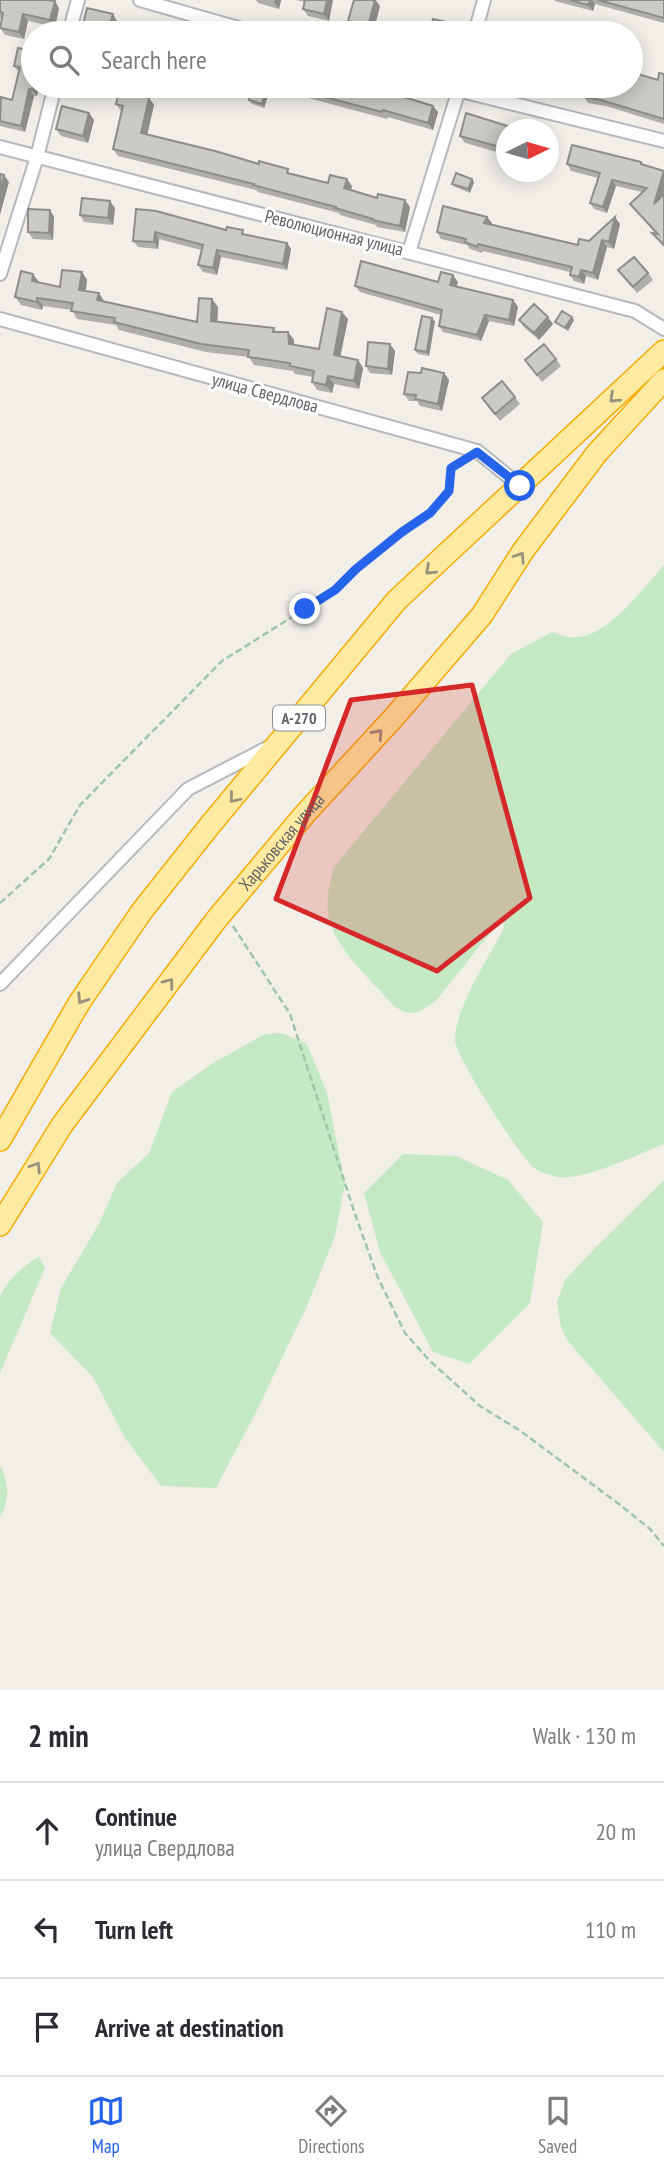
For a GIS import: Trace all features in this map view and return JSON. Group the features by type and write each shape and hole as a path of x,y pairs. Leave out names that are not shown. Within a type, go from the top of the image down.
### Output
{"highway":[{"name":"А-270","path":"0,1140 79,1003 142,911 397,600 664,351"},
{"name":"Харьковская улица","path":"0,1225 62,1125 224,912 303,816 396,715 482,615 523,551 597,453 664,380"}],"street":[{"path":"72,21 78,0"},
{"path":"140,0 214,21"},
{"path":"478,21 484,0"},
{"path":"0,274 37,157 52,98"},
{"path":"410,252 456,98"},
{"path":"498,98 664,141"},
{"name":"Революционная улица","path":"0,147 635,311 664,329"},
{"name":"улица Свердлова","path":"0,319 477,452 520,486"},
{"path":"0,984 188,789 280,742"}],"path":[{"path":"0,903 49,859 80,805 222,661 335,590 356,569 430,513 449,491 451,468 477,452"},
{"path":"224,912 290,1014 378,1278 405,1333 430,1361 480,1406 519,1430 619,1504 650,1528 664,1546"}],"highlighted area":[{"path":"472,685 530,898 437,971 276,899 351,700"}],"green space":[{"path":"664,565 664,1144 596,1171 558,1177 538,1171 526,1159 476,1084 455,1040 456,1027 467,998 504,928 503,917 435,1002 410,1013 394,1006 339,942 329,918 329,887 333,868 511,654 552,632 568,637 582,637 596,632 622,612"},
{"path":"282,1033 307,1044 327,1093 345,1184 335,1236 307,1306 216,1488 161,1486 125,1438 93,1377 50,1333 61,1288 99,1224 117,1183 149,1153 172,1092 213,1063 265,1034"},
{"path":"403,1154 456,1156 508,1180 543,1222 530,1303 469,1364 433,1352 380,1252 364,1193"},
{"path":"664,1180 664,1452 567,1340 561,1327 557,1302 565,1280"},
{"path":"39,1256 45,1268 0,1373 0,1296 17,1273"},
{"path":"0,1466 7,1491 0,1516"}],"building":[{"path":"0,0 55,1 50,20 23,14 19,32 0,28 3,13 0,12"},
{"path":"305,0 327,0 324,14 303,9"},
{"path":"354,0 375,0 369,21 348,21"},
{"path":"570,0 590,0 588,5"},
{"path":"598,0 664,0 664,18"},
{"path":"87,8 113,14 111,21 84,21"},
{"path":"18,48 21,49 21,98 27,98 21,126 0,121 1,97 12,100 20,67 14,66"},
{"path":"659,73 664,74 664,119 590,98 643,98 643,76 658,80"},
{"path":"117,98 149,98 141,133 259,164 259,161 288,169 287,173 328,183 330,175 347,179 344,188 377,198 378,194 405,200 400,226 254,184 113,149 123,106 116,104"},
{"path":"250,98 264,98 262,104"},
{"path":"329,98 407,98 433,106 428,123 383,110 382,112"},
{"path":"62,106 89,113 83,136 56,129"},
{"path":"466,113 496,122 496,146 460,136"},
{"path":"572,145 641,162 664,171 654,204 664,194 664,245 652,233 658,234 630,204 647,188 612,180 603,207 590,203 600,173 567,164"},
{"path":"456,173 472,179 468,189 452,184"},
{"path":"0,174 4,175 0,190"},
{"path":"82,198 110,201 108,218 80,215"},
{"path":"443,206 487,217 484,223 578,245 579,239 589,241 615,217 609,242 602,240 593,273 581,270 579,277 570,275 572,267 478,244 477,247 465,242 466,239 437,232"},
{"path":"28,209 50,210 49,233 28,232"},
{"path":"136,209 156,211 226,230 227,227 243,230 242,234 287,243 283,264 217,250 213,268 198,265 203,245 155,232 154,242 133,241"},
{"path":"634,257 648,273 633,287 618,270"},
{"path":"361,261 438,282 441,272 453,275 450,285 513,300 509,320 485,315 477,335 439,326 442,310 355,286"},
{"path":"62,270 82,272 79,290 99,293 97,300 197,322 199,298 212,299 211,321 274,328 273,332 288,332 289,344 319,349 327,308 342,312 334,355 358,360 354,381 328,376 326,385 312,382 314,371 290,366 290,363 248,357 249,350 201,344 114,322 115,318 71,311 73,303 37,298 37,302 15,297 21,271 33,274 32,281 60,287"},
{"path":"534,304 548,317 534,333 519,320"},
{"path":"562,311 572,317 565,328 555,322"},
{"path":"422,316 432,318 427,352 415,350"},
{"path":"368,342 390,344 388,369 366,366"},
{"path":"544,344 556,359 537,375 525,360"},
{"path":"422,368 444,373 438,404 415,399 416,395 404,394 408,372 421,373"},
{"path":"502,381 515,397 495,414 482,398"}],"route":[{"path":"305,609 335,590 356,569 430,513 449,491 451,468 477,452 520,486"}]}
